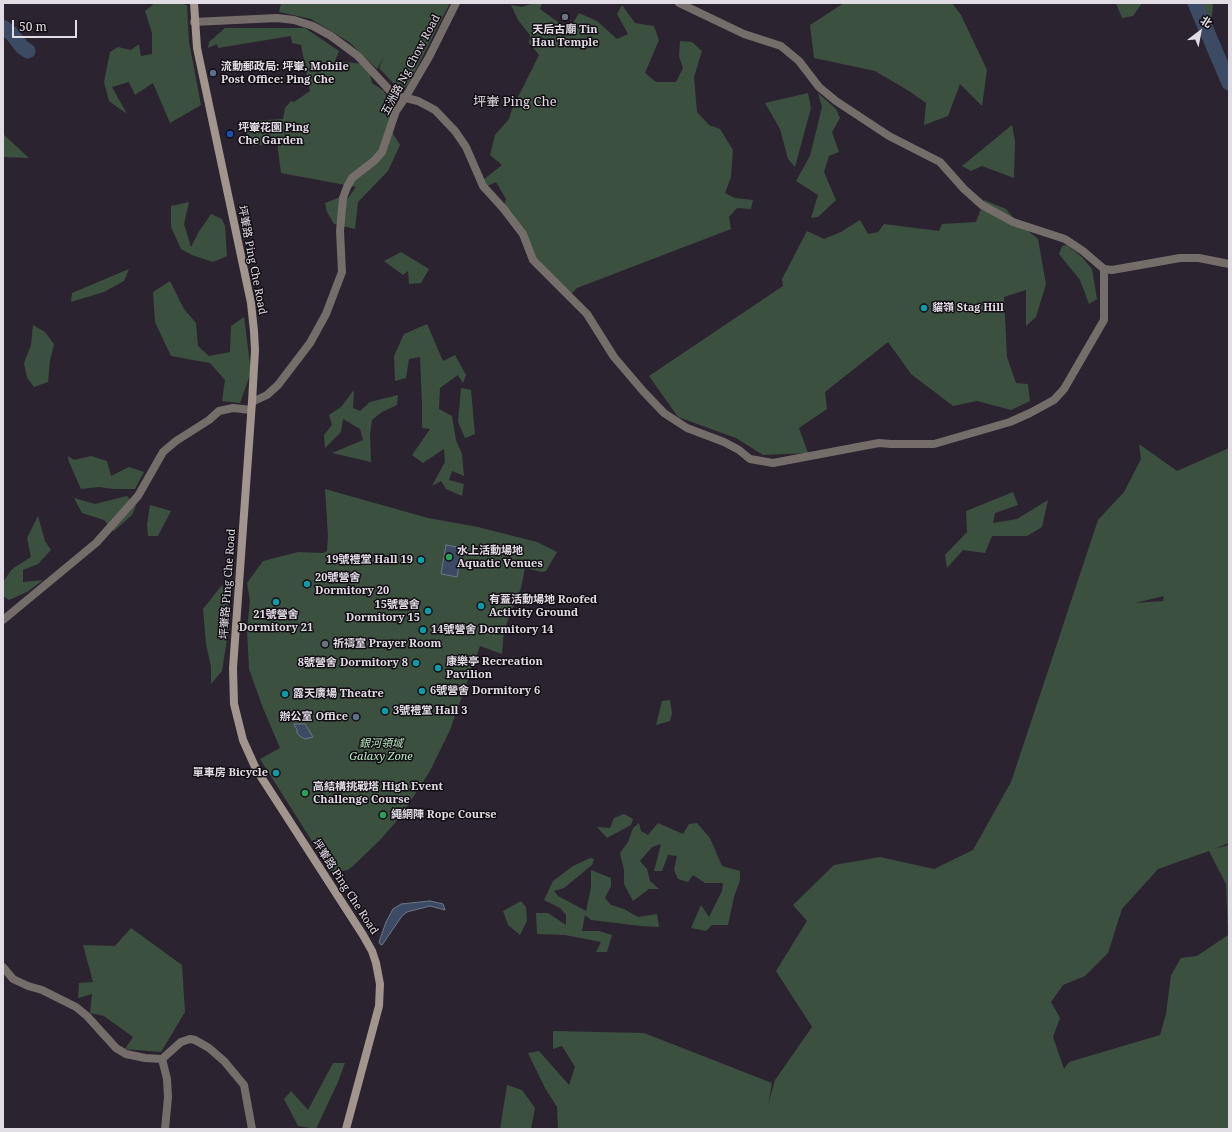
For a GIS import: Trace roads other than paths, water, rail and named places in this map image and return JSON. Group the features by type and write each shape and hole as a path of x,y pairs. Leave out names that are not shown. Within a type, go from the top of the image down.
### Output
{"street":[{"name":"坪輋路 Ping Che Road","path":"194,3 194,22 200,65 251,303 255,350 232,668 234,704 243,740 256,769 363,935 372,951 376,963 380,984 379,1006 346,1129"},
{"name":"五洲路 Ng Chow Road","path":"252,406 278,385 310,343 326,314 342,272 340,231 343,198 347,187 352,178 374,161 382,152 396,111 429,57 456,3"},
{"path":"679,3 744,34 781,46 799,61 819,87 836,101 889,136 940,162 964,189 982,205 1013,222 1065,239 1083,251 1104,269 1112,270 1180,258 1199,258 1229,264"},
{"path":"194,22 277,18 304,23 321,30 339,41 365,63 391,93 399,97 418,101 435,110 456,132 466,148 483,186 503,208 523,234 533,260 587,314 614,357 657,405 664,412 687,428 724,442 739,450 750,459 773,463 879,443 934,444 1010,422 1036,410 1054,400 1064,389 1104,320 1104,269"},
{"path":"3,620 96,543 138,496 163,452 176,441 210,420 219,411 252,406"},
{"path":"3,967 13,979 28,986 42,990 76,1007 87,1016 116,1048 126,1054 145,1058 162,1059 181,1042 190,1039 195,1040 209,1048 224,1061 244,1085 252,1129"},
{"path":"162,1059 167,1079 168,1097 165,1129"}],"water":[{"path":"446,545 462,548 457,577 441,574"},
{"path":"294,724 305,724 313,737 305,739 301,737 297,733"},
{"path":"430,901 443,904 445,910 430,906 407,912 402,916 382,945 380,944 379,942 386,922 393,909 401,904"}],"waterway":[{"path":"1195,3 1229,83"},
{"path":"3,27 12,34 22,47 28,51"}],"place":[{"name":"天后古廟 Tin Hau Temple","path":"565,17"},
{"name":"流動郵政局: 坪輋, Mobile Post Office: Ping Che","path":"213,73"},
{"name":"坪輋花園 Ping Che Garden","path":"230,134"},
{"name":"貓嶺 Stag Hill","path":"924,308"},
{"name":"水上活動場地 Aquatic Venues","path":"449,557"},
{"name":"19號禮堂 Hall 19","path":"421,560"},
{"name":"20號營舍 Dormitory 20","path":"307,584"},
{"name":"21號營舍 Dormitory 21","path":"276,602"},
{"name":"有蓋活動場地 Roofed Activity Ground","path":"481,606"},
{"name":"15號營舍 Dormitory 15","path":"428,611"},
{"name":"14號營舍 Dormitory 14","path":"423,630"},
{"name":"祈禱室 Prayer Room","path":"325,644"},
{"name":"8號營舍 Dormitory 8","path":"416,663"},
{"name":"康樂亭 Recreation Pavilion","path":"438,668"},
{"name":"6號營舍 Dormitory 6","path":"422,691"},
{"name":"露天廣場 Theatre","path":"285,694"},
{"name":"3號禮堂 Hall 3","path":"385,711"},
{"name":"辦公室 Office","path":"356,717"},
{"name":"單車房 Bicycle","path":"276,773"},
{"name":"高結構挑戰塔 High Event Challenge Course","path":"305,793"},
{"name":"繩網陣 Rope Course","path":"383,815"}],"district":[{"name":"坪輋 Ping Che","path":"515,102"}],"park label":[{"name":"銀河領域 Galaxy Zone","path":"381,750"}]}
